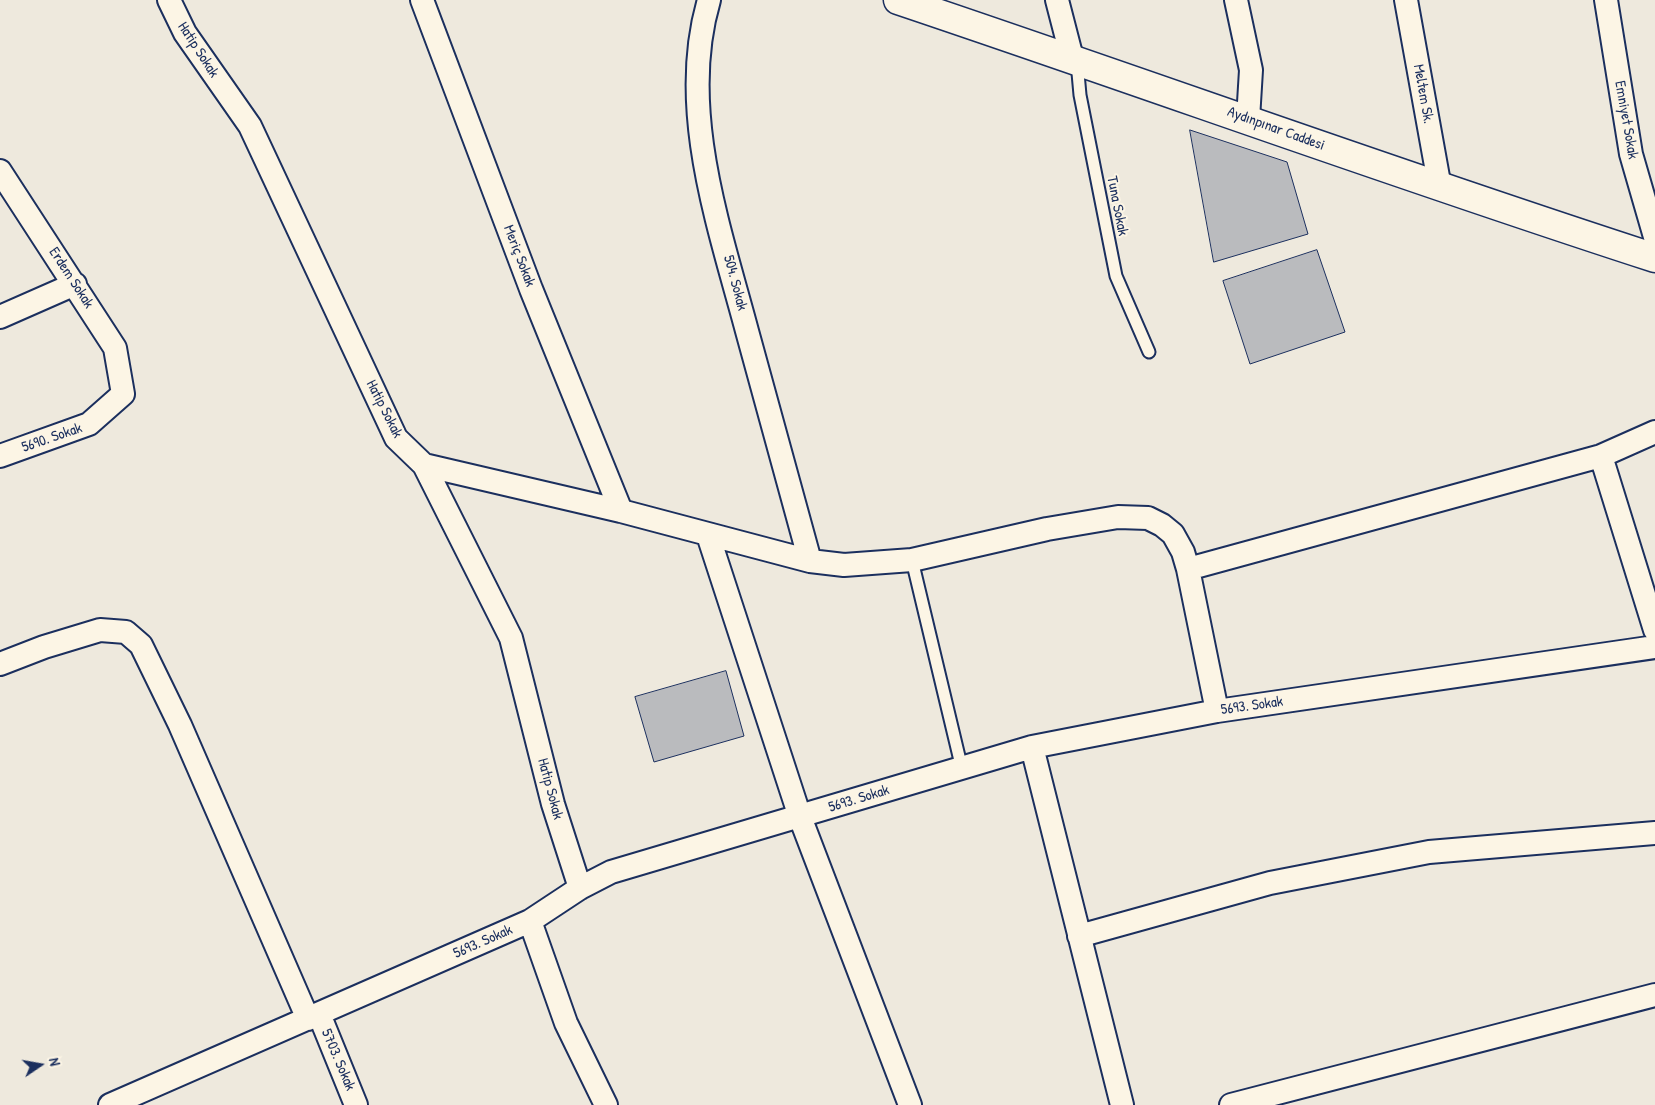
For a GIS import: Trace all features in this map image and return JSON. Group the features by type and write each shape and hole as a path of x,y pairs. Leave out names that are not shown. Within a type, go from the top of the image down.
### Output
{"main road":[{"name":"Aydınpınar Caddesi","path":"898,0 1248,119 1440,188 1655,258"}],"street":[{"name":"Hatip Sokak","path":"169,0 185,33 250,126 396,438 424,465 511,638 553,804 580,888"},
{"name":"Meriç Sokak","path":"422,0 531,289 621,511"},
{"name":"504. Sokak","path":"709,0 703,23 698,99 708,183 810,561"},
{"path":"1057,0 1074,59"},
{"path":"1236,0 1251,70 1248,119"},
{"name":"Meltem Sk.","path":"1406,0 1440,188"},
{"name":"Emniyet Sokak","path":"1606,0 1631,154 1655,237"},
{"name":"Erdem Sokak","path":"0,171 115,348 123,394"},
{"path":"0,317 75,284"},
{"name":"5690. Sokak","path":"0,456 89,424 123,394"},
{"path":"1188,569 1601,456 1655,432"},
{"path":"1601,456 1655,630"},
{"path":"424,465 621,511 810,561 844,566 912,560 1047,529 1118,517 1148,518 1162,525 1173,534 1183,552 1217,712"},
{"path":"708,535 800,817 910,1105"},
{"name":"5703. Sokak","path":"0,664 44,647 100,630 126,632 141,645 180,725 313,1017 356,1105"},
{"name":"5693. Sokak","path":"118,1103 530,921 580,888 610,872 1032,747 1217,712 1655,647"},
{"path":"1032,747 1122,1105"},
{"path":"1079,936 1270,883 1429,852 1655,833"},
{"path":"530,921 566,1023 606,1105"},
{"path":"1231,1105 1655,995"}],"lane":[{"name":"Tuna Sokak","path":"1074,59 1116,276 1149,352"},
{"path":"912,560 962,768"}],"building":[{"path":"1190,130 1287,162 1308,234 1214,262"},
{"path":"1317,250 1345,332 1250,364 1223,281"},
{"path":"726,671 744,736 654,762 635,697"}]}
